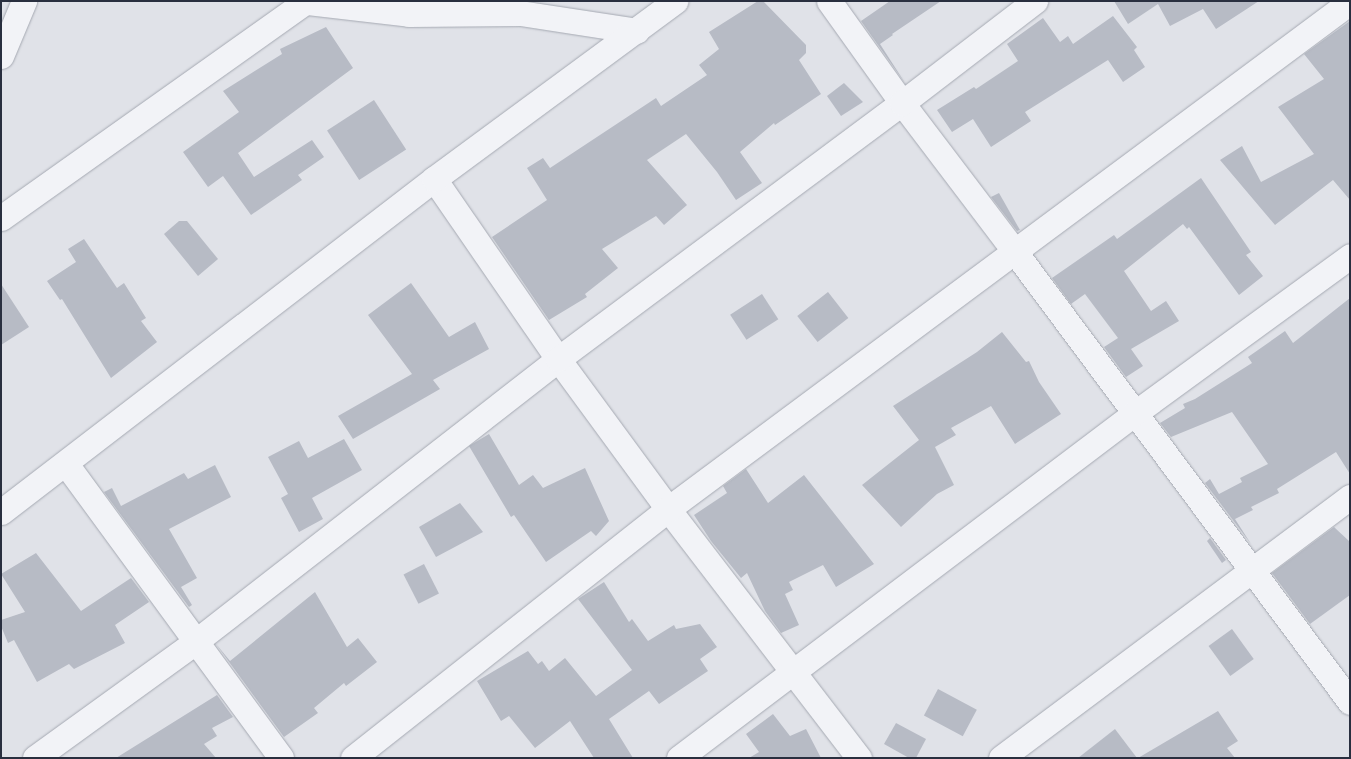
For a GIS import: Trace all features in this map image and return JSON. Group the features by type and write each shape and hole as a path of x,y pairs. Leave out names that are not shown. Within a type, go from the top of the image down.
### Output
{"street":[{"path":"1,56 24,1"},
{"path":"1,512 66,464 434,179 637,31 675,1"},
{"path":"829,1 902,103 1350,702"},
{"path":"35,758 195,642 558,359 902,103 1035,1"},
{"path":"1,218 303,2 409,14 520,13 637,31"},
{"path":"353,758 668,509 1350,2"},
{"path":"434,179 558,359 668,509 859,758"},
{"path":"679,758 1135,413 1350,256"},
{"path":"66,464 281,758"},
{"path":"1001,758 1350,497"}],"building":[{"path":"758,1 763,1 806,45 806,53 799,60 821,94 775,125 774,123 740,152 762,183 736,200 717,172 686,134 647,160 687,205 664,225 656,216 602,249 618,268 585,294 587,297 549,320 492,237 547,200 527,168 543,158 550,168 656,98 661,106 707,75 699,65 719,49 709,32"},
{"path":"890,1 941,1 880,44 905,83 861,21"},
{"path":"1114,1 1259,1 1216,29 1203,9 1170,26 1158,4 1128,24"},
{"path":"1113,16 1137,47 1134,50 1145,67 1123,82 1108,60 1025,112 1031,121 991,147 973,119 952,132 937,110 974,87 976,89 1018,61 1007,44 1043,18 1060,42 1068,36 1073,44"},
{"path":"1350,21 1350,200 1333,180 1275,225 1220,160 1242,146 1261,182 1314,154 1278,107 1324,79 1304,54"},
{"path":"326,27 353,68 238,153 254,177 312,140 324,157 298,175 302,180 251,215 223,176 208,187 183,152 239,112 223,91 282,54 280,49"},
{"path":"844,83 863,102 841,116 827,96"},
{"path":"374,100 406,149 359,180 327,130"},
{"path":"1201,178 1251,252 1246,255 1263,276 1239,295 1189,227 1187,229 1183,224 1124,271 1151,311 1166,301 1179,321 1131,349 1143,366 1126,377 1104,347 1118,338 1085,294 1071,304 1052,278 1114,235 1117,239"},
{"path":"999,193 1020,230 1017,231 991,197"},
{"path":"179,221 187,221 218,259 198,276 164,234"},
{"path":"84,239 117,288 124,283 146,318 141,321 157,342 111,378 62,299 60,300 47,281 76,262 68,249"},
{"path":"411,283 449,337 475,322 489,349 433,380 440,389 353,439 338,416 412,374 368,315"},
{"path":"1,284 29,327 1,345"},
{"path":"828,292 848,318 818,342 797,316"},
{"path":"762,294 778,319 746,340 730,315"},
{"path":"1350,298 1350,474 1336,452 1277,489 1279,493 1251,507 1253,510 1235,519 1251,544 1205,483 1210,479 1219,494 1242,482 1240,478 1268,464 1232,412 1171,437 1160,423 1185,408 1183,404 1195,399 1252,363 1248,357 1285,331 1293,343"},
{"path":"1002,332 1026,362 1029,361 1039,382 1061,414 1015,444 991,406 951,428 956,435 935,447 954,485 937,494 901,527 862,485 919,440 893,406 977,352"},
{"path":"489,434 519,485 533,475 543,488 585,468 609,521 596,536 591,531 546,562 514,515 511,517 469,446"},
{"path":"344,439 362,470 312,498 323,519 299,532 281,498 288,494 268,457 299,441 308,458"},
{"path":"215,465 231,497 169,529 197,578 181,587 192,605 189,607 104,492 112,488 121,506 184,473 188,479"},
{"path":"746,469 768,503 804,475 874,564 836,587 823,565 789,582 793,590 785,594 799,625 781,633 765,611 747,573 741,578 711,541 694,515 727,493 723,486"},
{"path":"460,503 483,532 436,557 419,527"},
{"path":"1334,527 1350,542 1350,595 1310,624 1272,573"},
{"path":"1210,538 1226,560 1222,563 1207,541"},
{"path":"36,553 81,611 131,578 149,602 115,625 125,643 74,669 69,664 37,682 14,640 8,643 1,626 1,620 25,612 1,574"},
{"path":"424,564 439,593 418,604 404,574"},
{"path":"604,582 629,622 632,619 648,641 674,625 676,629 700,624 717,647 700,659 708,671 659,704 649,691 609,719 633,758 594,758 570,721 535,748 509,716 501,721 477,681 528,651 538,664 542,661 549,671 565,658 596,696 632,670 578,599"},
{"path":"315,592 347,647 358,638 377,662 346,686 344,683 314,708 318,713 284,737 216,644 230,661"},
{"path":"1232,629 1254,659 1230,676 1209,646"},
{"path":"938,689 977,710 963,736 924,715"},
{"path":"217,695 233,717 212,728 217,736 204,744 216,758 116,758"},
{"path":"1218,711 1238,741 1227,748 1235,758 1138,758"},
{"path":"773,714 790,736 806,729 821,758 749,758 759,752 746,734"},
{"path":"896,723 926,739 916,758 909,758 884,744"},
{"path":"1115,729 1137,758 1078,758"}]}
